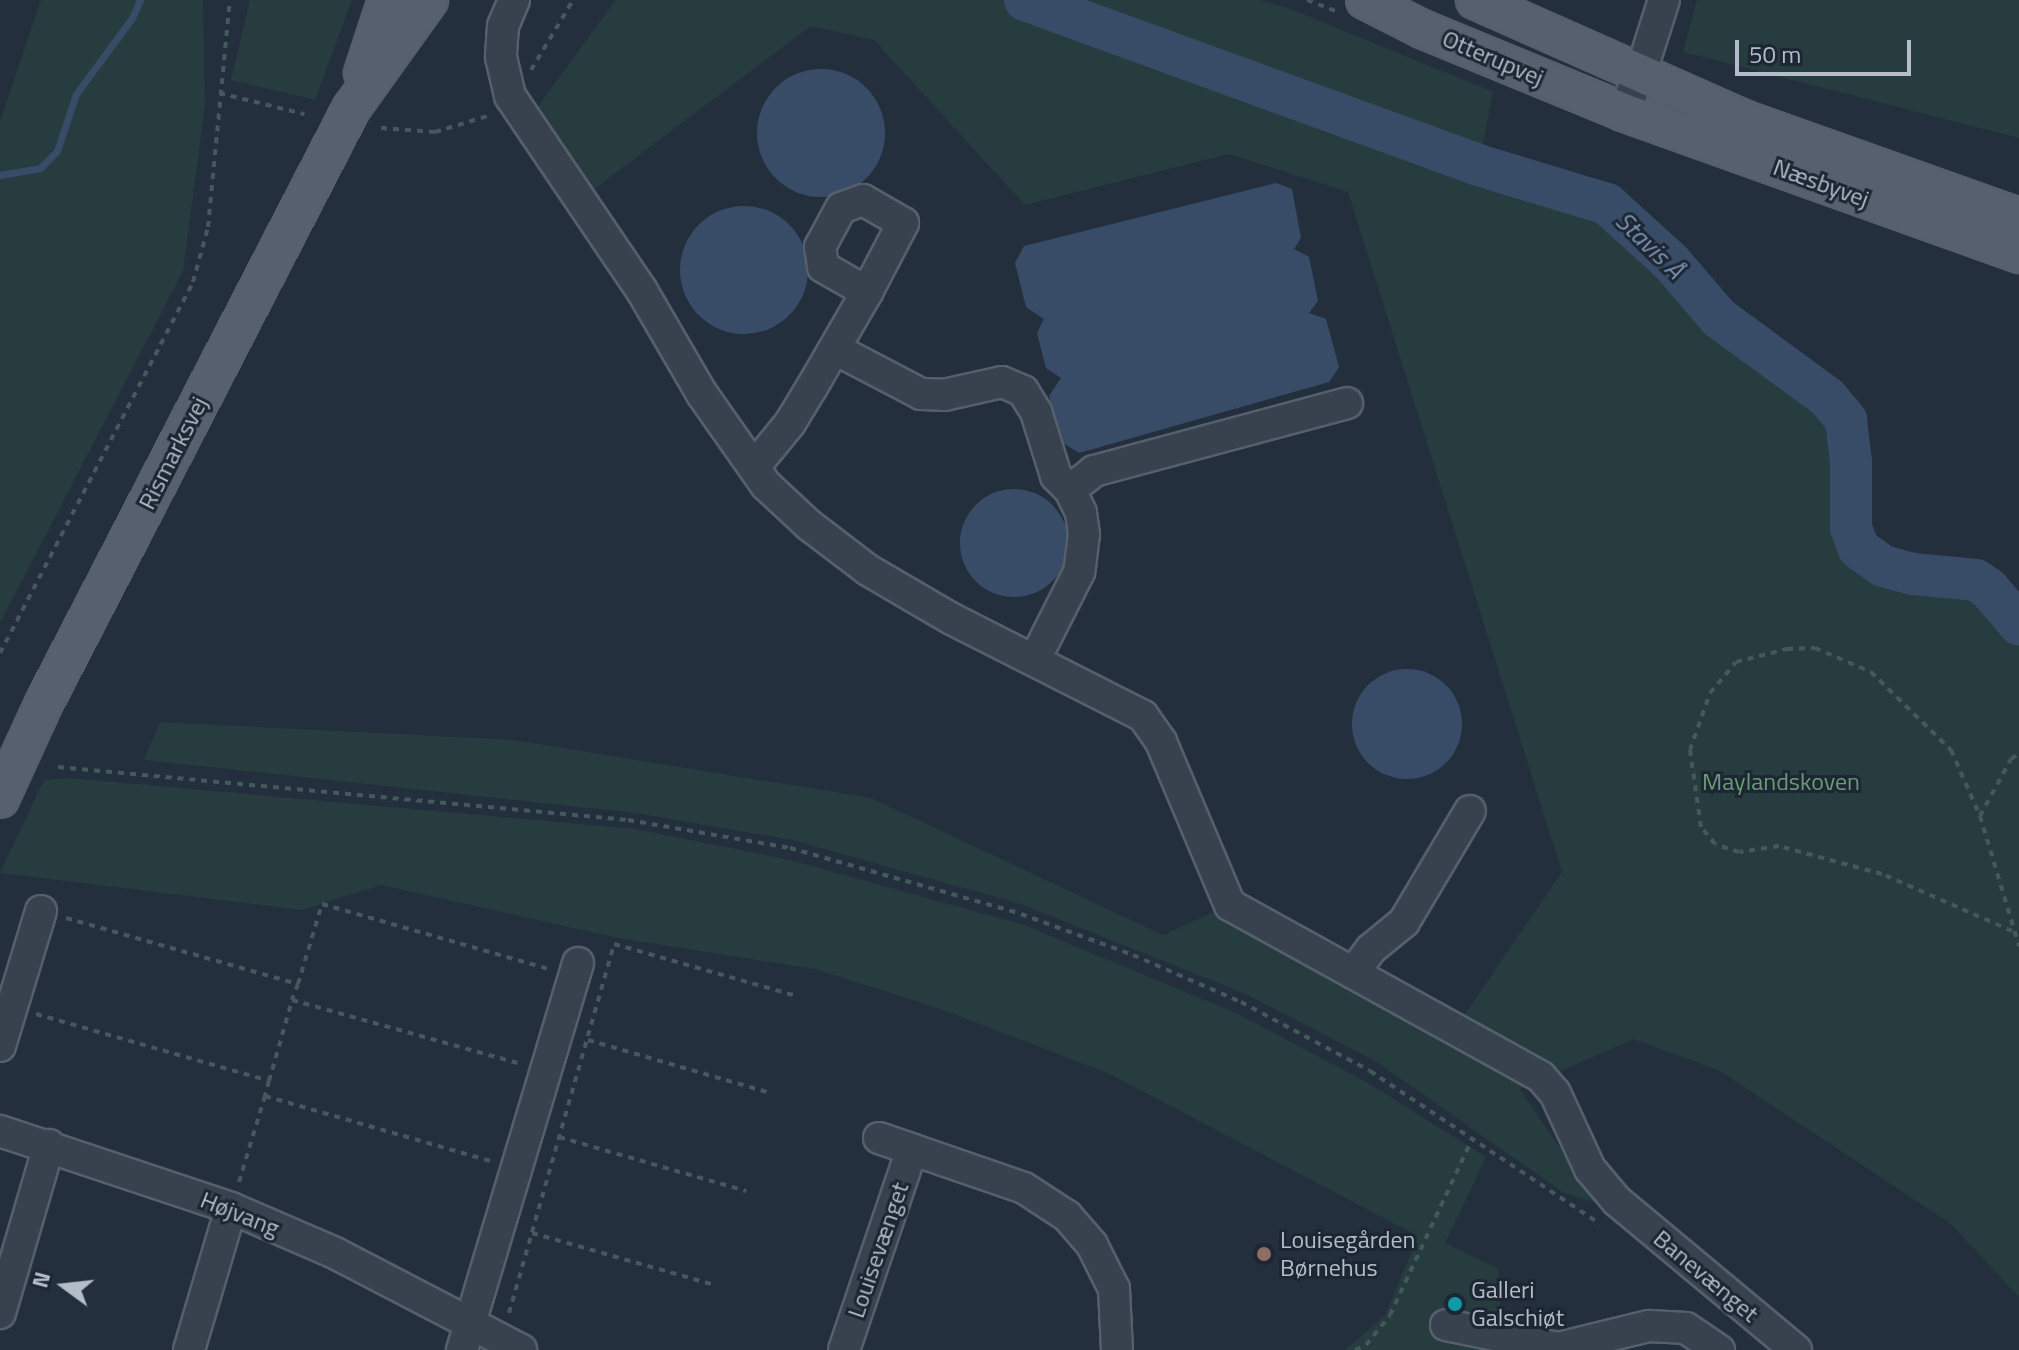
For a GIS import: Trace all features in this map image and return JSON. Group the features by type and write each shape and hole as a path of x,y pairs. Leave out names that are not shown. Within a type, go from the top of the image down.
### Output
{"main road":[{"name":"Rismarksvej","path":"351,109 387,0"},
{"name":"Rismarksvej","path":"0,799 44,703 351,109 429,0"},
{"name":"Otterupvej","path":"1365,0 1422,29 1623,112"},
{"name":"Otterupvej","path":"1475,0 1640,75"},
{"name":"Næsbyvej","path":"1640,75 1746,120 2019,217"},
{"name":"Næsbyvej","path":"1623,112 2019,254"}],"street":[{"name":"Banevænget","path":"514,0 503,26 501,57 510,96 642,291 702,394 766,485 809,525 868,570 952,619 1143,716 1161,742 1230,905 1550,1085 1609,1213 1796,1350"},
{"path":"1623,112 1640,75 1664,0"},
{"path":"754,467 790,423 867,292"},
{"path":"835,349 921,394 944,395 1002,382 1023,391 1036,412 1049,462 1056,476 1070,490 1084,523 1084,558 1035,659"},
{"path":"1070,490 1094,471 1347,403"},
{"path":"1353,973 1371,949 1404,922 1470,811"},
{"path":"0,1046 41,911"},
{"path":"462,1350 576,970"},
{"name":"Højvang","path":"0,1131 231,1208 335,1253 512,1345"},
{"name":"Louisevænget","path":"879,1138 1024,1188 1067,1216 1092,1245 1114,1289 1117,1350"},
{"path":"0,1313 49,1145"},
{"name":"Louisevænget","path":"844,1350 912,1149"},
{"path":"189,1350 231,1208"},
{"name":"Banevænget","path":"1446,1325 1558,1348 1649,1326 1686,1328 1719,1350"}],"path":[{"path":"0,653 193,282 208,227 230,0"},
{"path":"219,93 304,114"},
{"path":"2012,931 1882,874 1779,846 1739,852 1715,844 1701,827 1690,750 1710,693 1736,662 1787,649 1815,648 1871,672 1951,750 1980,816 2019,946"},
{"path":"1980,816 2011,759 2019,753"},
{"path":"58,767 628,820 790,848 1021,914 1133,955 1241,1002 1370,1071 1472,1139 1609,1213"},
{"path":"231,1208 322,904 576,970"},
{"path":"41,911 298,984"},
{"path":"512,1345 531,1233 614,944 796,996"},
{"path":"292,1000 546,1071"},
{"path":"11,1006 269,1081"},
{"path":"588,1040 770,1093"},
{"path":"265,1096 516,1169"},
{"path":"559,1137 746,1191"},
{"path":"1355,1350 1366,1345 1390,1315 1472,1139"},
{"path":"531,1233 714,1285"}],"green space":[{"path":"41,0 203,0 205,105 183,271 0,623 0,121"},
{"path":"250,0 352,0 315,100 231,80"},
{"name":"Maylandskoven","path":"616,0 1260,0 1288,8 1493,92 1479,165 1607,204 1670,261 1719,318 1827,397 1846,420 1851,462 1851,528 1859,549 1883,566 1913,574 1976,580 1988,588 2019,624 2019,1297 1950,1223 1720,1071 1634,1039 1520,1089 1597,1203 1564,1193 1377,1062 1246,994 1021,904 792,840 636,813 144,760 160,722 513,740 871,798 1163,935 1214,912 1446,1042 1562,872 1348,192 1229,154 1025,205 874,40 811,26 589,193 535,110"},
{"path":"1697,0 2019,0 2019,138 1683,52"},
{"path":"69,778 635,829 790,860 1024,925 1238,1014 1368,1083 1486,1157 1445,1243 1497,1268 1503,1292 1496,1317 1558,1333 1581,1327 1585,1350 1345,1350 1385,1315 1418,1236 1108,1073 941,1009 815,969 618,938 381,885 302,910 0,873 44,780"}],"water":[{"path":"821,69 845,74 866,88 880,109 885,133 880,157 866,178 845,192 821,197 797,192 776,178 762,157 757,133 762,109 776,88 797,74"},
{"path":"1276,183 1292,189 1301,238 1294,249 1309,257 1318,301 1309,313 1326,319 1339,367 1329,382 1079,453 1063,443 1049,396 1061,378 1046,368 1037,333 1044,319 1026,307 1015,263 1024,246"},
{"path":"744,206 769,211 789,225 803,245 808,270 803,295 789,315 769,329 744,334 719,329 699,315 685,295 680,270 685,245 699,225 719,211"},
{"path":"1014,489 1044,498 1052,505 1059,513 1068,543 1059,573 1052,581 1044,588 1014,597 984,588 976,581 969,573 960,543 969,513 976,505 984,498"},
{"path":"1407,669 1428,673 1446,685 1458,703 1462,724 1458,745 1446,763 1428,775 1407,779 1386,775 1368,763 1356,745 1352,724 1356,703 1368,685 1386,673"}],"waterway":[{"path":"0,175 40,168 57,151 76,94 132,18 140,0"},
{"name":"Stavis Å","path":"1025,0 1478,165 1607,204 1670,261 1719,318 1827,397 1846,420 1851,462 1851,528 1859,549 1883,566 1913,574 1976,580 1988,588 2019,624"}],"place":[{"name":"Louisegården Børnehus","path":"1264,1254"},
{"name":"Galleri Galschiøt","path":"1455,1304"}]}
